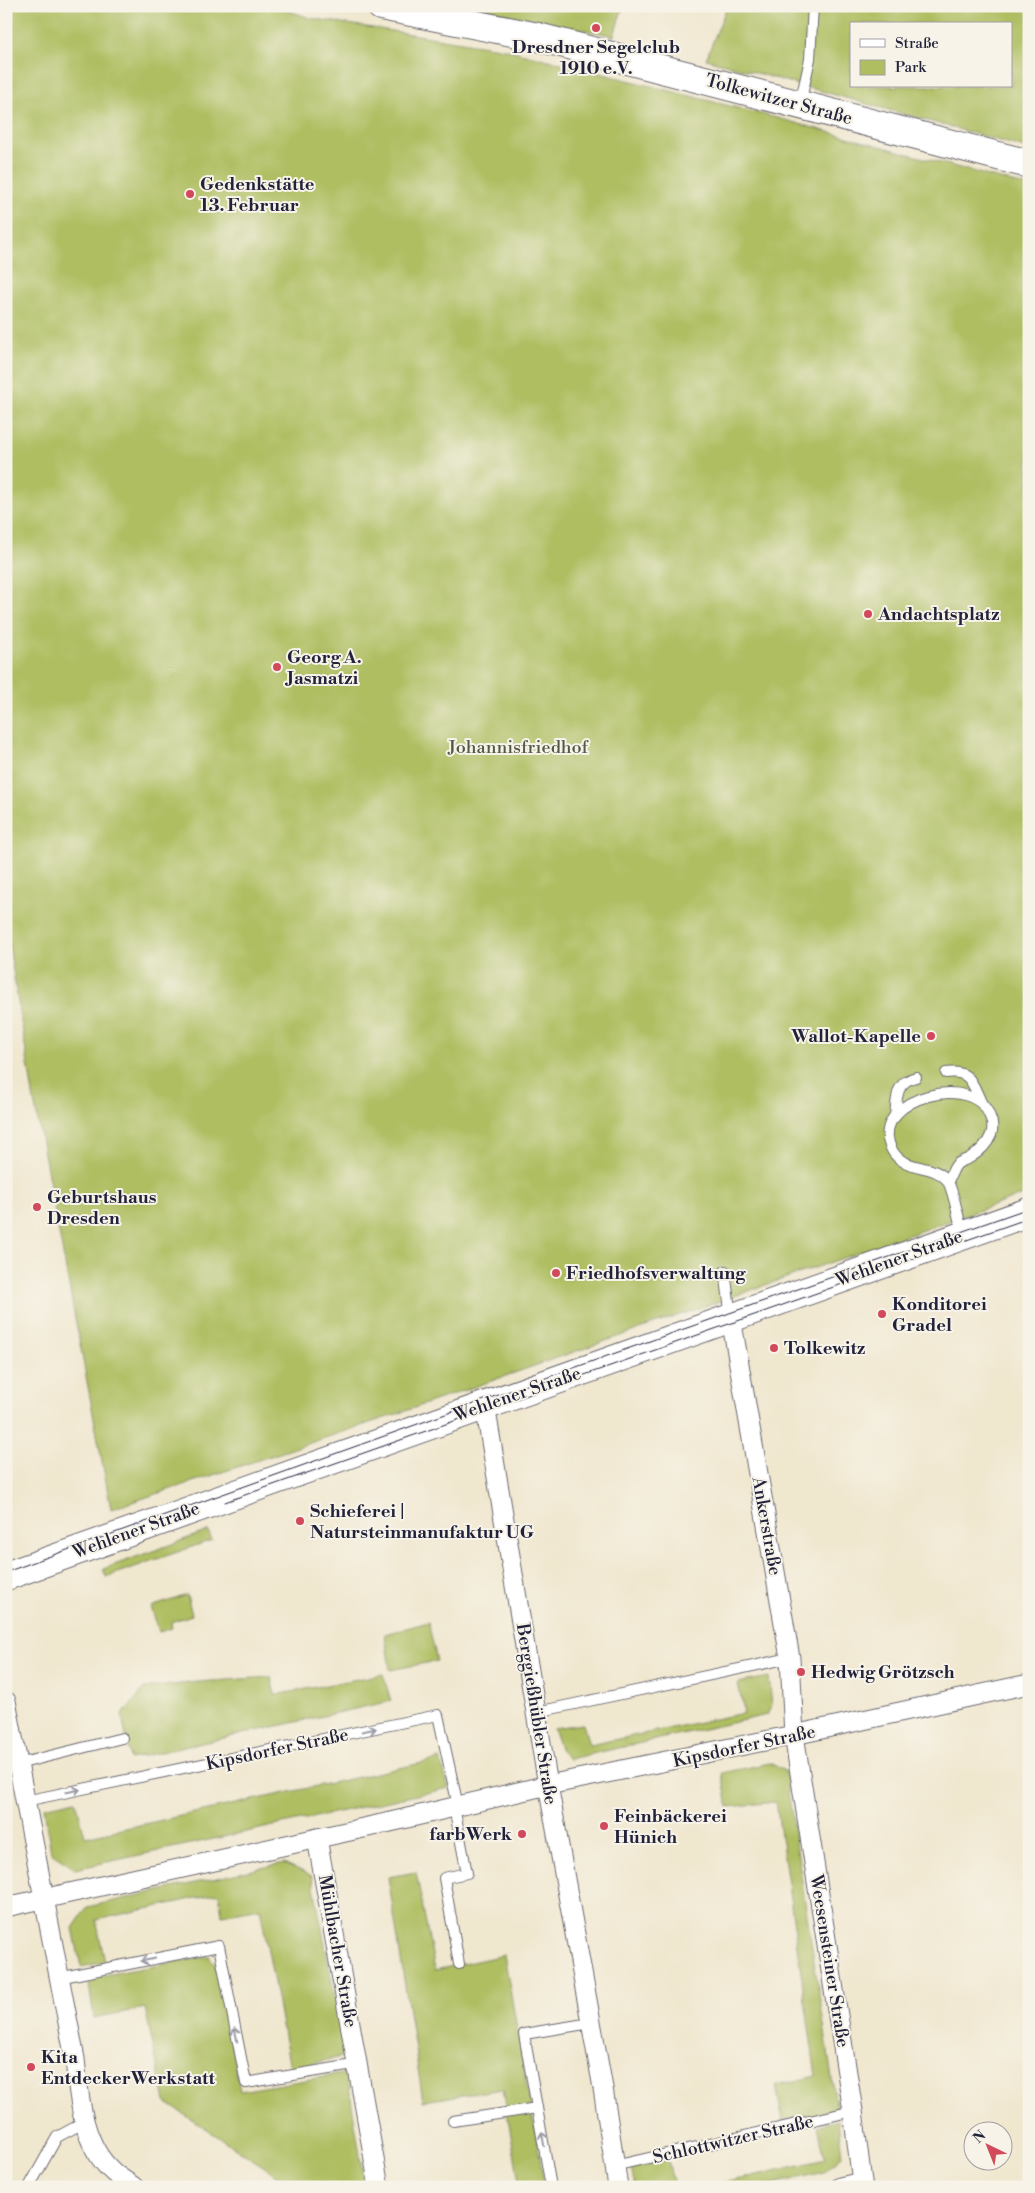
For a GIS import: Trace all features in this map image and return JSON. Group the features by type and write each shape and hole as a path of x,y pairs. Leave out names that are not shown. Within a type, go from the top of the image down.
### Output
{"main road":[{"name":"Tolkewitzer Straße","path":"381,6 538,37 1029,164"},
{"name":"Wehlener Straße","path":"6,1576 1029,1212"}],"street":[{"name":"Ankerstraße","path":"731,1318 790,1658 794,1735"},
{"name":"Berggießhübler Straße","path":"485,1405 548,1785 591,2023 618,2187"},
{"name":"Kipsdorfer Straße","path":"6,1907 44,1900 548,1785 794,1735 1029,1684"},
{"path":"7,1707 75,2059 79,2099 85,2122 95,2148 111,2170 134,2187"},
{"name":"Weesensteiner Straße","path":"794,1735 853,2111 861,2184"},
{"name":"Mühlbacher Straße","path":"317,1838 380,2187"},
{"path":"840,2187 861,2184"}],"lane":[{"path":"800,105 810,60 812,6"},
{"path":"946,1073 958,1071 969,1078 989,1113 993,1124 991,1135 984,1147 971,1157 957,1164 948,1181"},
{"path":"895,1116 898,1090 906,1080 916,1077"},
{"path":"963,1235 948,1181 937,1170 914,1167 903,1161 895,1154 889,1144 888,1129 895,1116 907,1105 924,1097 941,1093 956,1093 981,1102"},
{"path":"725,1271 731,1318"},
{"path":"536,1712 790,1658"},
{"name":"Kipsdorfer Straße","path":"25,1801 438,1715 456,1806"},
{"path":"18,1764 122,1738"},
{"path":"456,1806 467,1873 444,1878 459,1964"},
{"path":"58,1978 218,1946 246,2082 359,2064"},
{"path":"551,2187 524,2034 591,2023"},
{"path":"452,2121 537,2108"},
{"name":"Schlottwitzer Straße","path":"614,2166 853,2111"},
{"path":"29,2187 57,2138 85,2122"}],"green space":[{"name":"Johannisfriedhof","path":"6,6 274,6 310,18 505,49 785,120 1029,187 1029,1193 394,1415 111,1509 33,1095 6,927"},
{"name":"Dresdner Segelclub 1910 e.V.","path":"464,6 623,6 614,36"},
{"path":"727,6 1029,6 1029,149 706,59"},
{"path":"208,1531 212,1540 106,1577 103,1569"},
{"path":"187,1595 192,1615 171,1622 172,1628 159,1632 151,1607"},
{"path":"428,1622 437,1661 390,1670 385,1634"},
{"path":"383,1674 391,1701 130,1759 122,1715 145,1688 271,1677 275,1695"},
{"path":"769,1677 772,1705 767,1715 569,1759 561,1751 553,1728 583,1724 589,1745 744,1713 738,1683"},
{"path":"440,1759 449,1788 75,1869 51,1853 44,1807 76,1800 85,1837"},
{"path":"770,1763 785,1771 837,2111 783,2121 776,2085 816,2076 776,1802 728,1807 722,1773"},
{"path":"284,1863 312,1876 346,2056 290,2068 260,1908 222,1915 219,1893 96,1920 105,1962 81,1967 73,1928 87,1907"},
{"path":"416,1872 435,1970 504,1955 545,2187 520,2187 503,2089 423,2101 388,1877"},
{"path":"209,1956 216,1966 240,2091 347,2073 365,2187 295,2187 165,2102 145,2008 94,2018 88,1978"},
{"path":"838,2121 842,2156 824,2172 761,2187 706,2187 825,2159 818,2126"},
{"path":"668,2160 674,2187 635,2187 631,2168"}],"tram line":[{"path":"6,1572 607,1356 1029,1208"},
{"path":"225,1502 1029,1218"}],"place":[{"name":"Dresdner Segelclub 1910 e.V.","path":"596,28"},
{"name":"Gedenkstätte 13. Februar","path":"190,194"},
{"name":"Andachtsplatz","path":"868,614"},
{"name":"Georg A. Jasmatzi","path":"277,667"},
{"name":"Wallot-Kapelle","path":"931,1036"},
{"name":"Geburtshaus Dresden","path":"37,1207"},
{"name":"Friedhofsverwaltung","path":"556,1273"},
{"name":"Konditorei Gradel","path":"882,1314"},
{"name":"Tolkewitz","path":"774,1348"},
{"name":"Schieferei | Natursteinmanufaktur UG","path":"300,1521"},
{"name":"Hedwig Grötzsch","path":"801,1672"},
{"name":"Feinbäckerei Hünich","path":"604,1826"},
{"name":"farbWerk","path":"522,1834"},
{"name":"Kita EntdeckerWerkstatt","path":"31,2067"}]}
